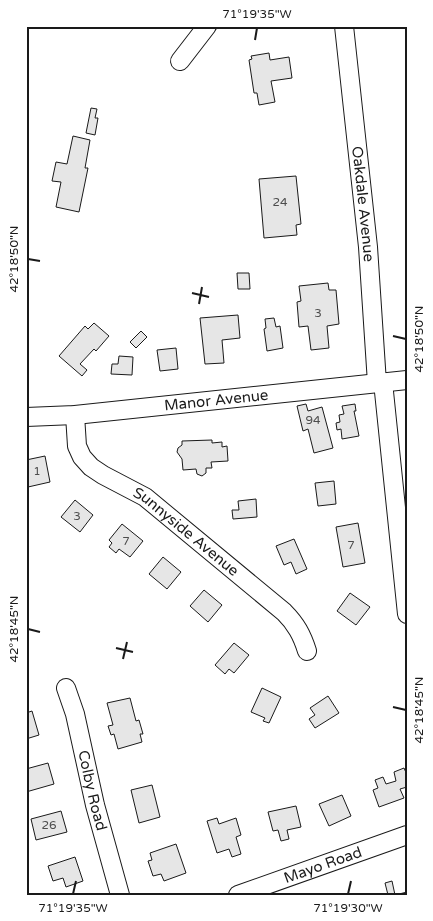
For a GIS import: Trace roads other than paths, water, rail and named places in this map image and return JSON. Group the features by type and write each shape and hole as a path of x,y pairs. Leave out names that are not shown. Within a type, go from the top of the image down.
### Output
{"street":[{"path":"180,61 207,26"},
{"name":"Oakdale Avenue","path":"344,26 380,382 407,614"},
{"name":"Manor Avenue","path":"26,417 75,415 407,380"},
{"name":"Sunnyside Avenue","path":"75,415 77,446 82,457 91,467 145,497 284,612 296,623 303,636 307,651"},
{"name":"Colby Road","path":"66,688 75,714 95,805 120,895"},
{"name":"Mayo Road","path":"238,895 407,835"}]}
